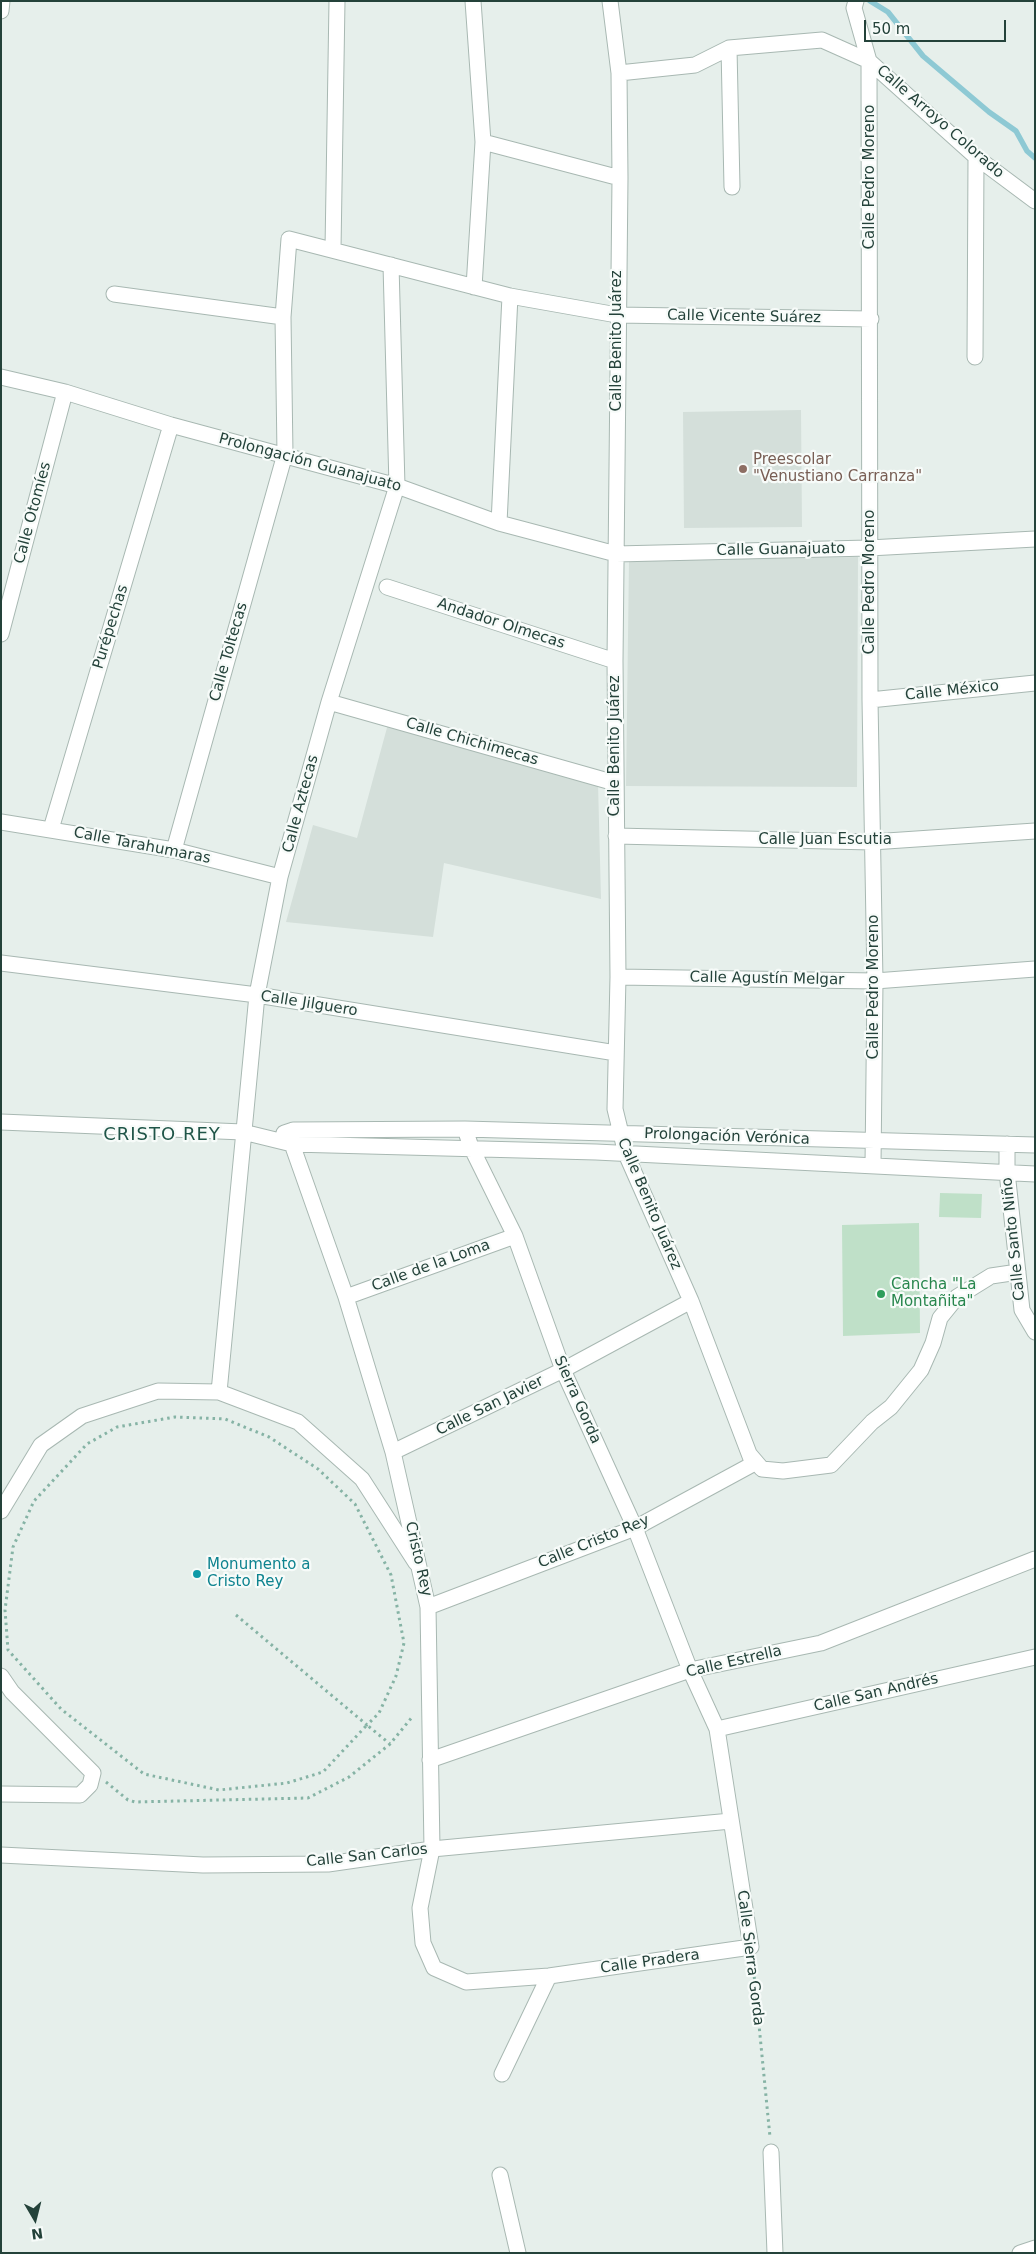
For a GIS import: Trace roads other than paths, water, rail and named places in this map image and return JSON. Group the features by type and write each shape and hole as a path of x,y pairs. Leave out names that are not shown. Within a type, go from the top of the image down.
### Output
{"street":[{"path":"1,11 2,1"},
{"path":"333,249 337,1"},
{"path":"473,1 483,142 474,287"},
{"name":"Calle Benito Juárez","path":"610,1 619,73 620,178 617,315 615,662 618,977 615,1109 619,1134 626,1154 691,1300 751,1459"},
{"name":"Calle Pedro Moreno","path":"856,1 854,8 869,61 869,548 875,981 873,1165"},
{"path":"619,73 695,65 729,48 822,40 869,61"},
{"path":"729,48 732,187"},
{"name":"Calle Arroyo Colorado","path":"869,61 976,157 1035,200"},
{"path":"483,142 620,178"},
{"path":"975,357 976,157"},
{"name":"Calle Toltecas","path":"174,850 284,454 284,317 289,239 333,249"},
{"name":"Calle Vicente Suárez","path":"333,249 510,296 617,315 870,319"},
{"name":"Calle Aztecas","path":"219,1392 243,1132 258,995 280,877 329,702 397,486 391,265"},
{"path":"114,294 284,317"},
{"path":"499,523 510,296"},
{"name":"Prolongación Guanajuato","path":"1,377 65,392 171,425 397,486 499,523 616,554"},
{"name":"Calle Otomíes","path":"1,634 65,392"},
{"name":"Purépechas","path":"51,829 171,425"},
{"name":"Calle Guanajuato","path":"616,554 869,548 1035,539"},
{"name":"Andador Olmecas","path":"387,587 615,662"},
{"name":"Calle México","path":"870,700 1035,683"},
{"name":"Calle Chichimecas","path":"329,702 616,782"},
{"name":"Calle Tarahumaras","path":"1,822 174,850 280,877"},
{"name":"Calle Juan Escutia","path":"616,836 872,842 1035,831"},
{"name":"Calle Jilguero","path":"1,963 258,995 616,1053"},
{"name":"Calle Agustín Melgar","path":"618,977 875,981 1035,969"},
{"name":"Prolongación Verónica","path":"1,1122 243,1132 270,1138 465,1129 1035,1145"},
{"name":"Sierra Gorda","path":"465,1129 471,1148 515,1236 563,1370 635,1528 690,1670"},
{"name":"Prolongación Verónica","path":"292,1137 471,1148 873,1165 1035,1174"},
{"name":"Cristo Rey","path":"292,1137 346,1297 394,1452 420,1568 428,1607 432,1849 420,1908 423,1943 434,1968 466,1982"},
{"name":"Calle Santo Niño","path":"1007,1144 1007,1172 1018,1272 1035,1332"},
{"name":"Calle de la Loma","path":"346,1297 515,1236"},
{"path":"751,1459 762,1469 783,1471 831,1465 872,1422 891,1407 922,1370 940,1318 957,1298 991,1276 1018,1272"},
{"name":"Calle San Javier","path":"394,1452 563,1370 691,1300"},
{"path":"1,1511 41,1445 82,1416 158,1391 219,1392 298,1422 362,1479 420,1568"},
{"name":"Calle Cristo Rey","path":"428,1607 635,1528 751,1459"},
{"name":"Calle Estrella","path":"430,1760 690,1670 821,1643 1035,1559"},
{"name":"Calle San Andrés","path":"717,1729 1035,1657"},
{"name":"Calle Sierra Gorda","path":"690,1670 717,1729 751,1947"},
{"path":"1,1676 12,1692 93,1773 90,1786 80,1795 1,1794"},
{"name":"Calle San Carlos","path":"1,1855 203,1865 328,1864 432,1849 731,1821"},
{"name":"Calle Pradera","path":"466,1982 549,1976 751,1947"},
{"path":"502,2074 549,1976"},
{"path":"771,2152 775,2253"},
{"path":"500,2174 518,2253"},
{"path":"1020,2253 1035,2248"}],"waterway":[{"path":"870,1 888,12 923,56 989,112 1016,131 1027,151 1035,158"}],"place":[{"name":"Preescolar \"Venustiano Carranza\"","path":"743,469"},
{"name":"Cancha \"La Montañita\"","path":"881,1294"},
{"name":"Monumento a Cristo Rey","path":"197,1574"}],"district":[{"name":"CRISTO REY","path":"162,1135"}]}
